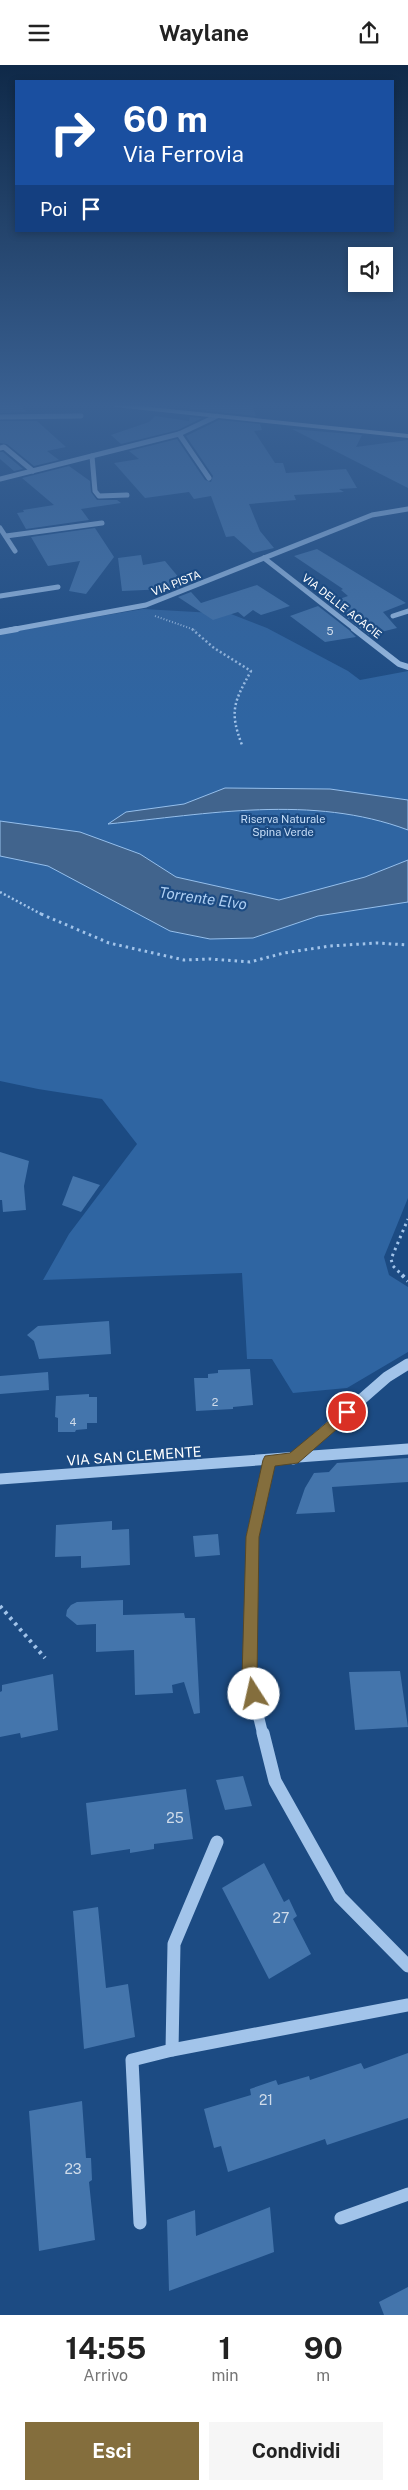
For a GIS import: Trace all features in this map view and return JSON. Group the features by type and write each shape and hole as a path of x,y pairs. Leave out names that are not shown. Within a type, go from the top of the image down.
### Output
{"street":[{"name":"VIA PISTA","path":"0,632 140,607 372,515 402,510"},
{"path":"0,542 7,538 102,523"},
{"path":"0,527 15,551"},
{"name":"VIA DELLE ACACIE","path":"264,558 399,664 408,667"},
{"path":"0,596 58,587"},
{"path":"393,616 408,611"},
{"path":"293,1459 387,1377 408,1364"},
{"name":"VIA SAN CLEMENTE","path":"0,1479 293,1459 408,1449"},
{"path":"270,1460 252,1537 249,1677 275,1781 340,1897 408,1967"},
{"path":"172,2050 174,1944 217,1842"},
{"path":"140,2223 132,2060 172,2050 408,2005"},
{"path":"341,2219 408,2194"}],"path":[{"path":"140,607 163,620 195,630 214,648 251,671 232,706 232,721 242,745"},
{"path":"0,892 38,914 111,945 182,961 213,959 236,963 258,961 277,955 316,948 382,942 408,945"},
{"path":"408,1219 390,1259 393,1266 408,1281"},
{"path":"0,1606 45,1658"}],"green space":[{"name":"Riserva Naturale Spina Verde","path":"143,609 231,614 267,628 348,671 360,680 408,671 408,1198 384,1257 389,1275 408,1287 408,1352 347,1388 293,1393 272,1359 247,1359 242,1273 43,1280 69,1234 137,1144 102,1099 0,1081 0,633"}],"water":[{"path":"225,788 330,789 408,800 408,830 372,819 335,812 297,810 222,812 108,824 126,812 184,804"},
{"name":"Torrente Elvo","path":"0,821 80,832 140,854 176,877 279,900 365,877 408,860 408,902 318,916 253,938 210,939 170,931 48,866 0,856"}],"building":[{"path":"23,510 82,510 89,520 26,529 17,513 24,512"},
{"path":"216,510 251,510 260,531 274,548 253,553 234,536 226,537"},
{"path":"95,528 114,557 86,594 69,591 80,561 48,566 31,537"},
{"path":"317,549 406,603 383,612 397,628 369,635 328,603 348,596 341,590 343,589 294,556"},
{"path":"141,555 143,565 165,561 185,585 170,591 167,589 122,591 118,558"},
{"path":"257,585 290,606 261,615 253,610 244,617 238,612 213,620 178,597 191,592 201,603"},
{"path":"318,606 356,637 325,642 290,616"},
{"path":"0,1152 29,1161 24,1186 26,1210 3,1212 2,1200 0,1200"},
{"path":"73,1176 100,1185 81,1212 62,1205"},
{"path":"109,1321 111,1354 39,1359 34,1341 27,1335 38,1326"},
{"path":"250,1369 253,1405 233,1407 233,1409 196,1411 194,1378 208,1378 208,1374 218,1373 218,1370"},
{"path":"48,1372 49,1390 0,1394 0,1376"},
{"path":"89,1394 89,1397 97,1397 97,1423 87,1423 87,1429 76,1430 75,1432 58,1432 58,1418 55,1417 56,1396"},
{"path":"408,1458 408,1482 332,1487 335,1512 296,1514 305,1488 314,1473 329,1472 337,1463"},
{"path":"112,1521 112,1530 129,1529 130,1565 81,1568 81,1556 55,1557 56,1525"},
{"path":"218,1534 220,1555 195,1557 193,1536"},
{"path":"123,1600 123,1615 184,1613 185,1618 195,1618 200,1713 194,1714 184,1682 172,1685 173,1693 135,1695 134,1650 96,1652 96,1624 77,1625 66,1616 67,1610 77,1602"},
{"path":"400,1671 408,1727 355,1730 349,1672"},
{"path":"53,1674 58,1730 21,1738 20,1733 0,1737 0,1692 2,1691 2,1685"},
{"path":"243,1776 252,1806 225,1810 216,1780"},
{"path":"186,1789 193,1839 154,1844 154,1849 130,1853 130,1849 91,1855 86,1803"},
{"path":"264,1863 284,1902 289,1899 297,1916 293,1919 311,1954 269,1979 222,1888"},
{"path":"98,1907 106,1988 128,1984 135,2037 84,2049 73,1911"},
{"path":"408,2053 408,2118 327,2145 325,2139 228,2172 221,2146 214,2148 204,2109 251,2095 250,2089 276,2080 278,2085 309,2076 310,2080 361,2063 364,2069"},
{"path":"82,2101 86,2158 91,2158 92,2180 89,2182 95,2240 39,2251 29,2111"},
{"path":"270,2207 274,2252 169,2291 167,2220 195,2210 196,2236"},
{"path":"408,2287 408,2315 384,2315 379,2302"}],"route":[{"path":"254,1694 249,1677 252,1537 270,1460 293,1459 347,1412"}]}
